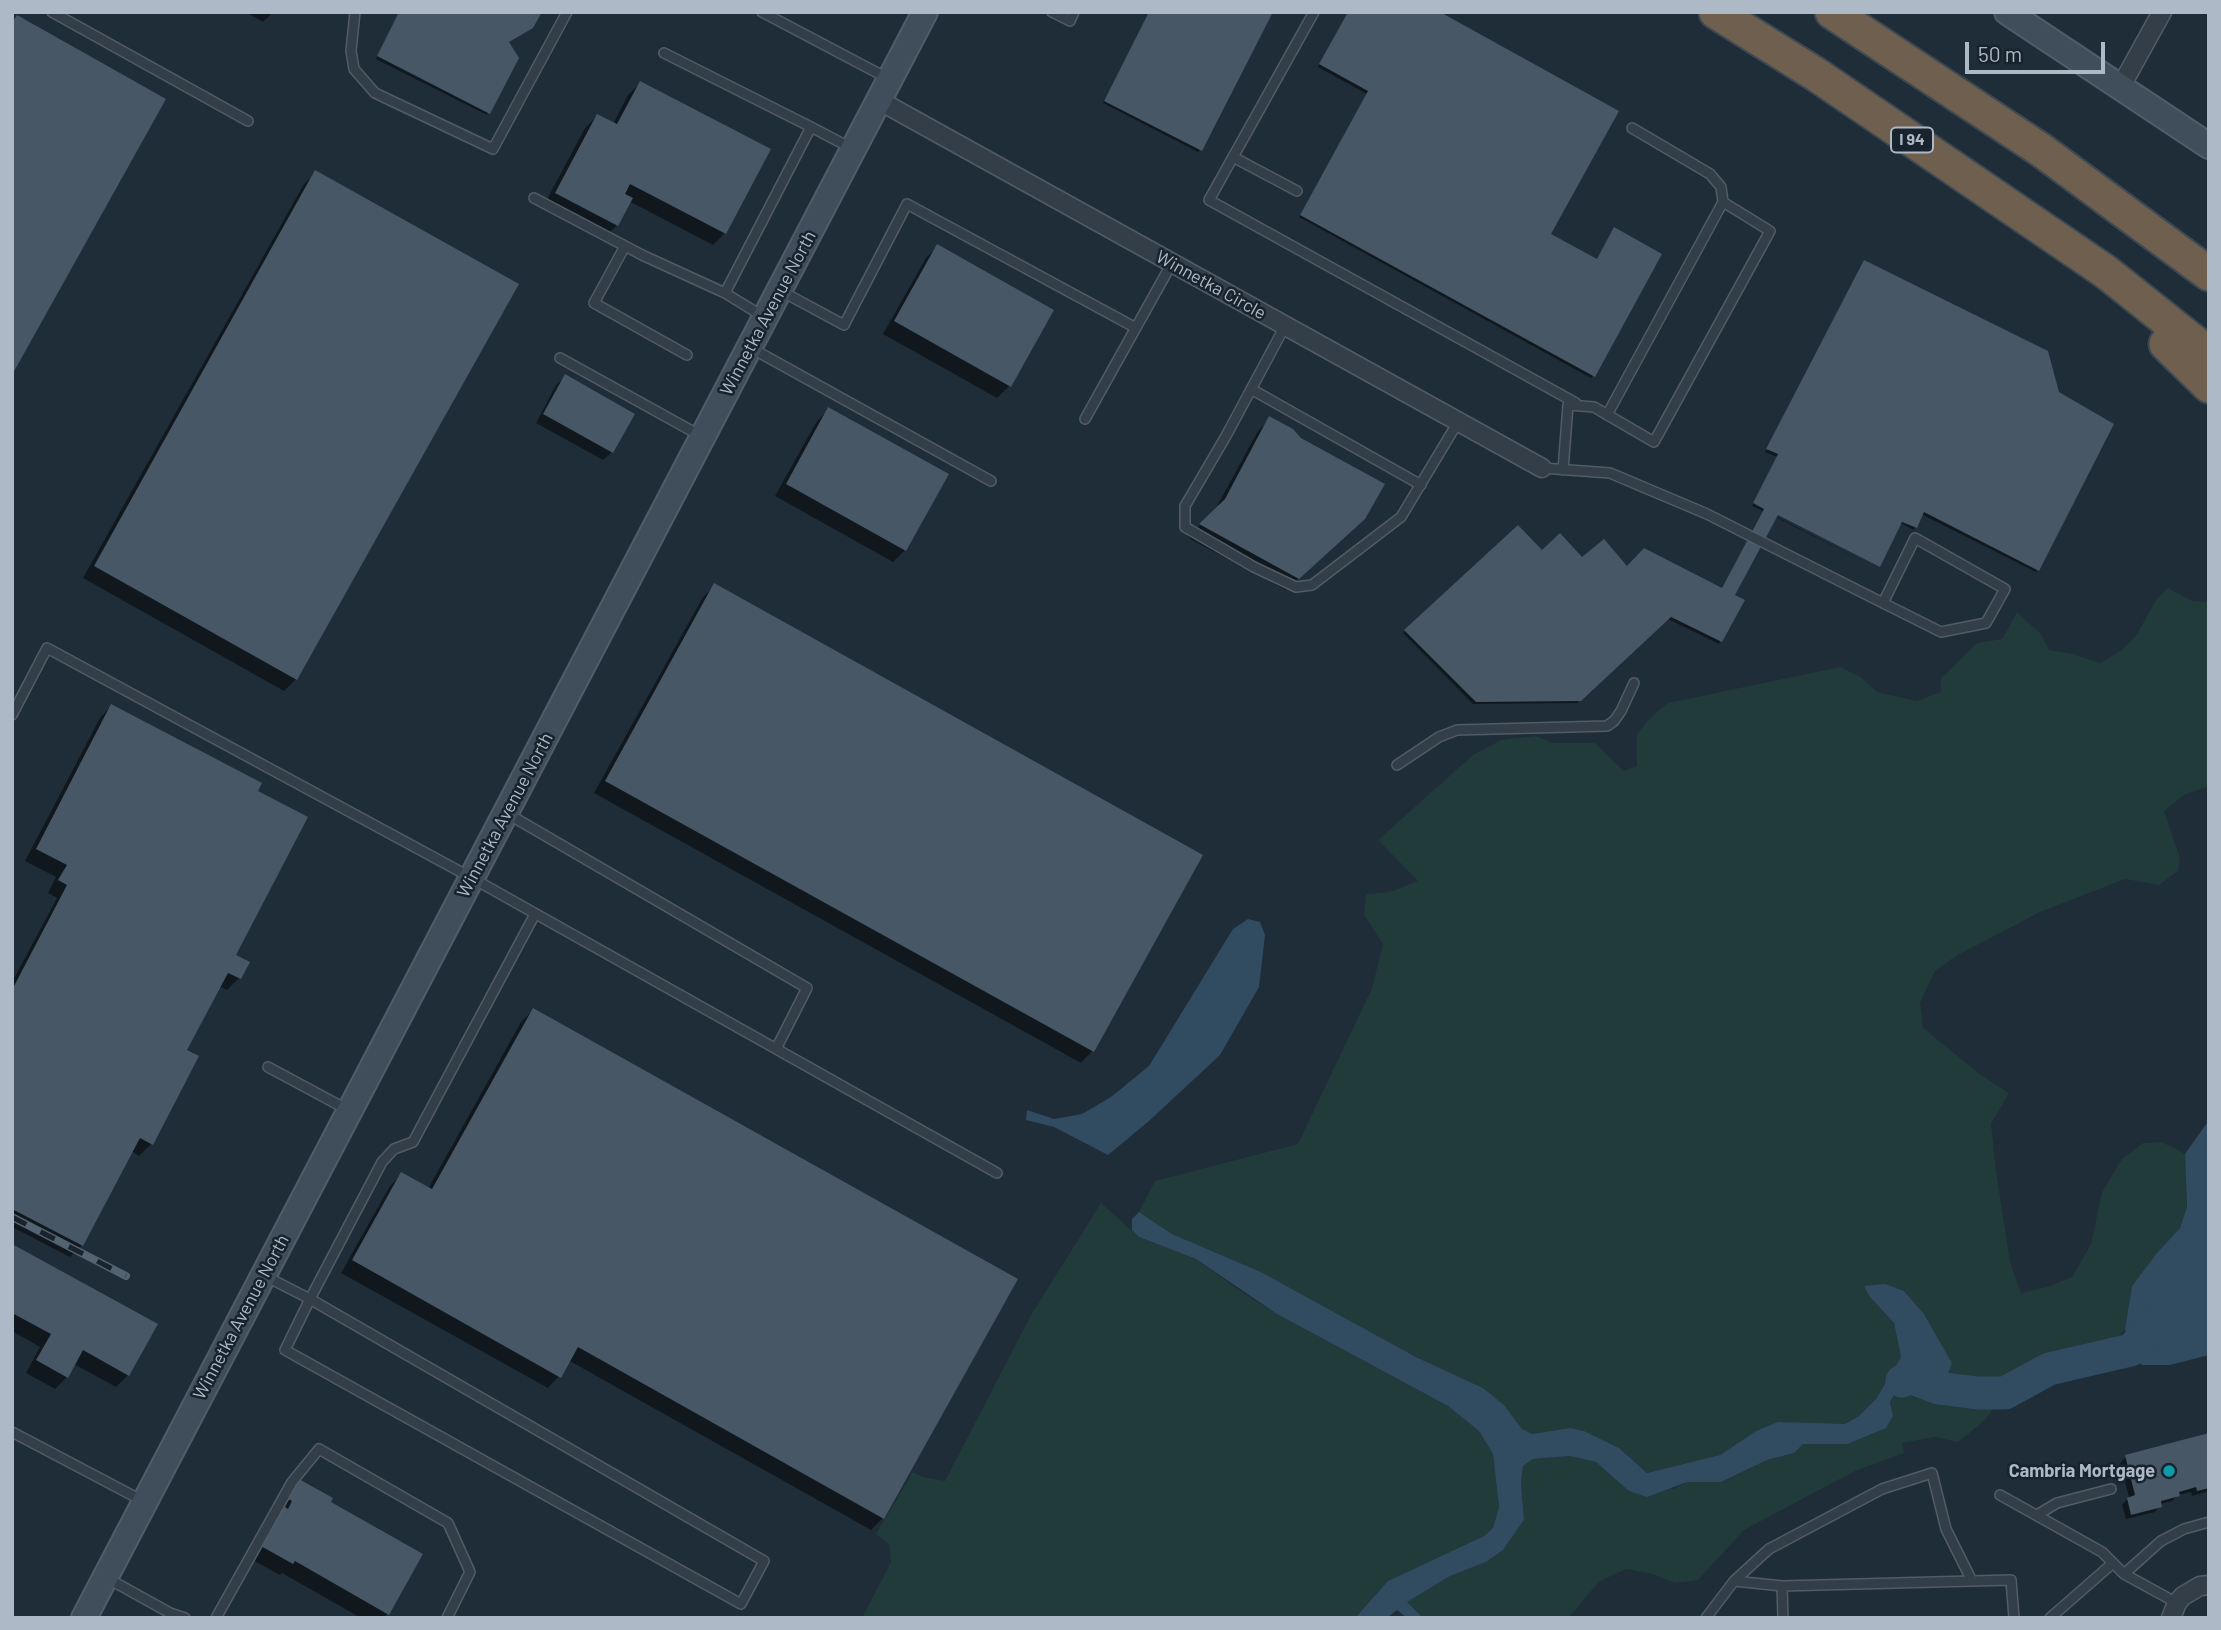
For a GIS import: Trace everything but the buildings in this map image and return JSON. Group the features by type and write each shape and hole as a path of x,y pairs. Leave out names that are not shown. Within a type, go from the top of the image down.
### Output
{"highway":[{"name":"I 94","path":"1716,12 1817,75 2106,272 2209,354"},
{"path":"1832,12 2209,256"},
{"path":"1930,75 2087,182 2209,274"},
{"path":"2106,272 2170,349 2209,386"}],"street":[{"name":"Winnetka Avenue North","path":"85,1617 925,12"},
{"path":"2007,12 2209,146"},
{"path":"2120,88 2162,12"},
{"name":"Winnetka Circle","path":"885,90 1172,263 1542,468"},
{"path":"2174,1610 2190,1590 2209,1585"}],"lane":[{"path":"52,12 248,121"},
{"path":"355,12 351,51 354,69 375,93 494,149 567,12"},
{"path":"762,12 885,90"},
{"path":"1052,12 1070,21 1074,12"},
{"path":"1314,12 1209,200 1581,406"},
{"path":"664,53 854,149"},
{"path":"725,293 811,127"},
{"path":"1607,415 1723,202 1721,187 1710,174 1632,128"},
{"path":"1233,157 1297,191"},
{"path":"534,198 625,246 725,293 765,317"},
{"path":"1563,470 1568,405 1594,407 1654,442 1770,231 1723,202"},
{"path":"780,290 844,325 907,204 1136,328"},
{"path":"625,246 594,303 687,355"},
{"path":"1085,419 1172,263"},
{"path":"1285,326 1185,506 1185,527 1254,567 1296,587 1311,585 1401,517 1458,422"},
{"path":"750,347 991,481"},
{"path":"560,358 702,437"},
{"path":"1251,389 1422,485"},
{"path":"1542,468 1611,473 1707,513 1883,603 1941,632 1986,623 2005,589 1915,538 1883,603"},
{"path":"12,715 47,648 472,878 997,1173"},
{"path":"1397,765 1438,737 1457,730 1607,726 1621,711 1634,683"},
{"path":"506,813 807,988 776,1049"},
{"path":"263,1275 310,1299 764,1561 741,1604 285,1350 310,1299 382,1162 394,1149 413,1142 535,914"},
{"path":"268,1067 349,1111"},
{"path":"12,1432 145,1502"},
{"path":"216,1618 292,1482 319,1449 448,1522 470,1572 447,1618"},
{"path":"1706,1618 1734,1581 1769,1549 1882,1489 1932,1473 1946,1529 1972,1581"},
{"path":"2037,1516 2057,1503 2111,1489"},
{"path":"2000,1495 2102,1552 2124,1574 2174,1610"},
{"path":"2124,1574 2161,1541 2184,1529 2209,1522"},
{"path":"2050,1618 2113,1563"},
{"path":"105,1577 170,1613 185,1618"},
{"path":"1734,1581 1782,1586 2011,1580 2014,1618"},
{"path":"1782,1586 1783,1618"}],"green space":[{"path":"2168,588 2192,601 2209,602 2209,786 2184,795 2164,811 2180,858 2178,871 2159,885 2125,879 2040,912 1956,956 1935,971 1920,1003 1923,1028 1981,1075 2009,1093 1991,1124 2010,1262 2021,1293 2072,1277 2091,1244 2102,1192 2122,1159 2143,1143 2162,1142 2185,1154 2187,1208 2180,1228 2132,1286 2125,1329 2112,1345 2087,1343 2034,1365 2005,1382 1978,1384 1946,1380 1952,1363 1924,1314 1904,1291 1870,1297 1894,1323 1901,1357 1876,1399 1859,1416 1845,1424 1756,1431 1720,1455 1647,1473 1619,1448 1570,1428 1532,1434 1521,1429 1504,1405 1483,1388 1416,1357 1261,1272 1172,1234 1139,1212 1155,1181 1298,1144 1372,988 1383,944 1364,915 1366,894 1390,892 1418,881 1378,840 1473,755 1501,740 1536,736 1553,743 1595,743 1624,771 1637,766 1637,734 1648,720 1668,703 1840,667 1861,677 1877,692 1917,701 1941,692 1941,678 1977,643 2002,639 2017,612 2041,634 2049,650 2100,663 2122,650 2137,634 2157,598"},
{"path":"1101,1203 1139,1237 1196,1259 1277,1314 1448,1406 1479,1431 1493,1454 1499,1507 1493,1528 1484,1536 1388,1581 1355,1618 862,1618 891,1562 889,1544 876,1534 913,1472 923,1477 945,1481 1031,1315"},
{"path":"1905,1388 1944,1398 1998,1401 1985,1420 1958,1442 1935,1437 1902,1443 1904,1453 1855,1471 1744,1530 1698,1580 1675,1583 1653,1574 1626,1569 1600,1581 1568,1618 1423,1618 1406,1602 1450,1576 1486,1562 1503,1550 1524,1520 1521,1482 1523,1466 1533,1459 1570,1456 1596,1462 1612,1476 1673,1489 1687,1482 1721,1482 1767,1460 1794,1453 1803,1444 1848,1444 1886,1428 1893,1416 1890,1402 1894,1395"}],"water":[{"path":"1248,919 1260,922 1265,935 1259,987 1220,1055 1149,1121 1108,1155 1054,1127 1026,1120 1027,1110 1054,1119 1082,1114 1111,1097 1149,1066 1233,929"},
{"path":"2209,1120 2209,1355 2170,1365 2142,1365 2131,1350 2125,1329 2132,1286 2180,1228 2187,1207 2185,1154"},
{"path":"1139,1212 1172,1234 1261,1272 1416,1357 1483,1388 1504,1405 1522,1429 1532,1434 1570,1428 1584,1431 1619,1448 1647,1473 1720,1455 1756,1431 1778,1422 1845,1424 1859,1416 1876,1399 1901,1357 1894,1323 1870,1297 1864,1286 1885,1284 1904,1291 1924,1314 1952,1363 1944,1398 1905,1388 1894,1395 1890,1402 1893,1416 1886,1428 1848,1444 1803,1444 1794,1453 1767,1460 1721,1482 1687,1482 1647,1497 1629,1491 1596,1462 1570,1456 1533,1459 1523,1466 1521,1482 1524,1520 1503,1550 1486,1562 1450,1576 1407,1602 1423,1618 1407,1618 1397,1610 1387,1618 1355,1618 1388,1581 1484,1536 1493,1528 1499,1507 1493,1454 1479,1431 1448,1406 1277,1314 1196,1259 1139,1237 1132,1230 1132,1219"}],"waterway":[{"path":"1902,1381 1910,1377 1938,1388 2005,1393 2049,1369 2131,1350 2199,1277 2209,1272"}],"railway":[{"path":"12,1217 126,1276"}],"place":[{"name":"Cambria Mortgage","path":"2169,1471"}]}
